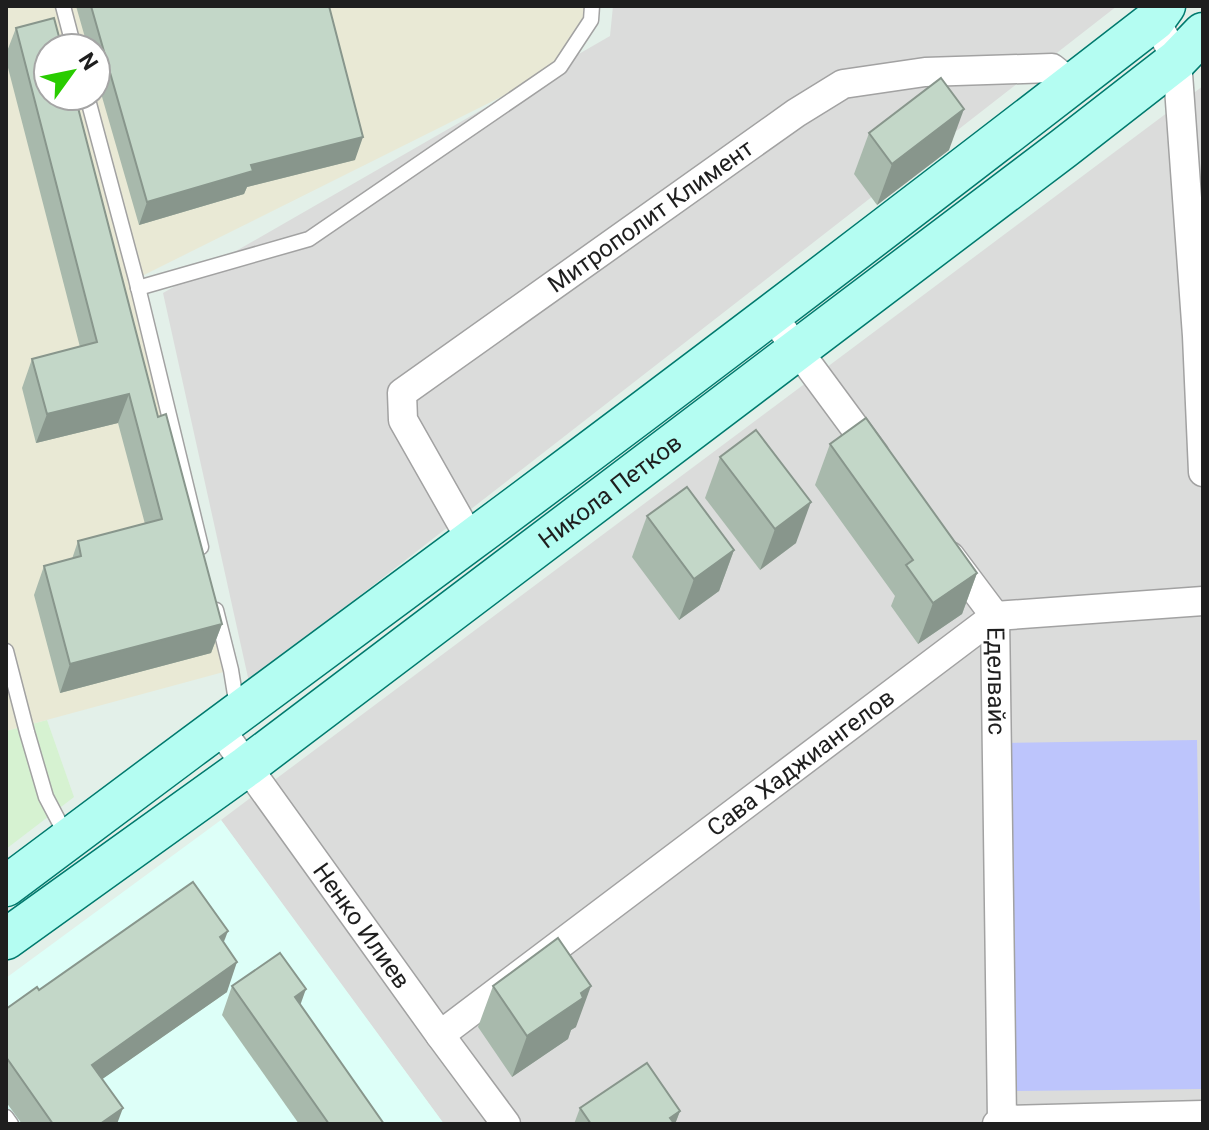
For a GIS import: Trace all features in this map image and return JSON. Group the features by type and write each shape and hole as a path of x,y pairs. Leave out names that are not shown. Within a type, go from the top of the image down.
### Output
{"main road":[{"name":"Никола Петков","path":"6,886 771,314 1160,13"},
{"name":"Никола Петков","path":"6,939 247,766 1064,148 1194,41"}],"street":[{"path":"1160,13 1194,41 1203,472"},
{"name":"Митрополит Климент","path":"471,540 403,420 402,393 796,113 843,84 925,72 1052,68 1072,84"},
{"path":"771,314 891,477"},
{"name":"Еделвайс","path":"938,540 995,616 1000,1122"},
{"path":"995,616 1203,601"},
{"name":"Сава Хаджиангелов","path":"440,1035 995,616"},
{"name":"Ненко Илиев","path":"228,719 247,766 506,1124"},
{"path":"1000,1122 1203,1115"}],"lane":[{"path":"63,6 70,32"},
{"path":"138,288 309,239 560,67 591,20 592,6"},
{"path":"91,112 205,563"},
{"path":"212,594 231,670 228,719"},
{"path":"6,651 46,797 68,839"},
{"path":"6,1117 11,1124"}],"shaded area":[{"path":"6,6 595,6 573,61 136,279 231,670 6,731"},
{"path":"613,6 1117,6 249,682 163,293 610,36"},
{"path":"1203,86 1203,1124 444,1124 221,820"},
{"path":"47,720 74,797 6,849 6,731"},
{"path":"1197,740 1203,1089 1008,1091 1002,743"},
{"path":"221,820 444,1124 11,1124 6,1117 6,978"}],"building":[{"path":"91,6 329,6 363,137 251,165 253,171 147,202 112,80 112,32 98,32"},
{"path":"54,18 58,32 32,32 32,90 16,28"},
{"path":"941,78 964,109 892,164 869,133"},
{"path":"38,112 79,112 158,417 166,414 222,624 70,664 44,566 81,556 78,541 162,519 129,394 47,414 32,359 97,342"},
{"path":"866,418 977,573 933,603 906,565 913,560 830,444"},
{"path":"756,430 811,502 775,529 720,457"},
{"path":"687,487 734,550 694,579 647,516"},
{"path":"193,882 228,931 220,937 237,962 92,1065 123,1108 100,1124 53,1124 6,1057 6,1009 37,987 39,990"},
{"path":"558,938 591,986 581,993 583,998 527,1036 493,986"},
{"path":"280,953 306,989 295,997 384,1124 329,1124 232,986"},
{"path":"647,1063 680,1111 670,1118 673,1122 591,1124 580,1108"}]}
